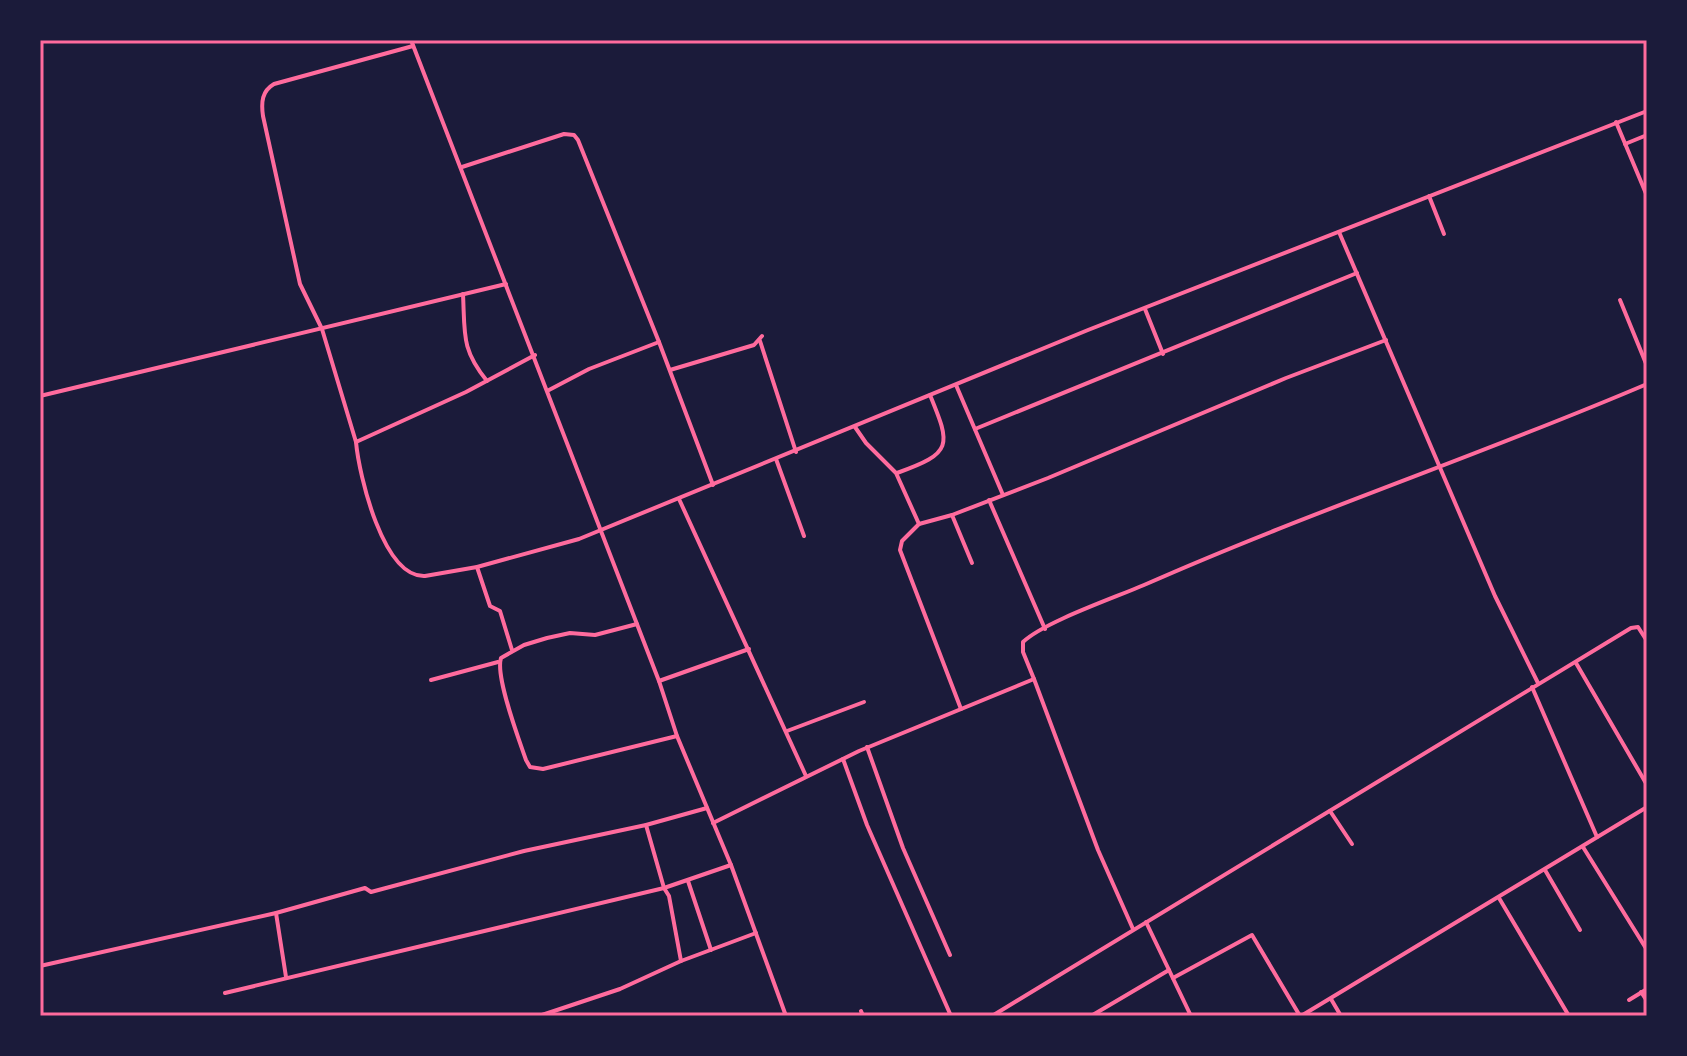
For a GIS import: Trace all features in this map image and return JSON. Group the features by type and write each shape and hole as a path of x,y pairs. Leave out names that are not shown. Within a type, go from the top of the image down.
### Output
{"street":[{"path":"786,1016 731,865 677,736 659,681 600,530 535,355 412,43 274,84 266,90 262,100 263,116 300,284 322,329 382,539 406,572 417,576 477,567 567,544 600,530 776,459 796,452 930,395 1647,111"},
{"path":"1616,122 1647,196"},
{"path":"462,167 564,134 574,135 578,140 713,485"},
{"path":"1625,144 1646,135 1647,142"},
{"path":"1429,196 1444,234"},
{"path":"1339,232 1495,596 1538,683"},
{"path":"975,429 1357,273"},
{"path":"40,396 506,284"},
{"path":"463,294 467,351 487,381"},
{"path":"1620,300 1647,366"},
{"path":"1145,309 1163,354"},
{"path":"670,370 761,338 796,452"},
{"path":"961,710 900,550 902,541 919,524 1003,495 1386,340"},
{"path":"548,390 589,369 659,342"},
{"path":"356,442 487,381 535,355"},
{"path":"1133,929 1098,850 1023,652 1023,642 1045,629 1225,549 1347,504 1647,384"},
{"path":"956,385 1003,495"},
{"path":"896,473 935,457 941,451 945,434 930,395"},
{"path":"855,427 896,473 919,524"},
{"path":"776,459 804,536"},
{"path":"679,499 806,776"},
{"path":"989,500 1045,629"},
{"path":"952,515 972,563"},
{"path":"477,567 490,606 500,611 512,650"},
{"path":"431,680 499,662 512,650 564,634 595,635 637,624"},
{"path":"992,1016 1635,626 1647,641"},
{"path":"659,681 749,649"},
{"path":"499,662 521,747 533,768 543,769 587,760 677,736"},
{"path":"1575,662 1647,785"},
{"path":"713,823 867,747 1034,679"},
{"path":"1532,687 1597,837"},
{"path":"787,731 864,702"},
{"path":"867,747 903,848 950,955"},
{"path":"843,759 867,825 951,1016"},
{"path":"1173,978 1252,935 1301,1016 1647,807"},
{"path":"40,966 276,913 365,888 371,892 524,851 647,828 707,808"},
{"path":"1330,811 1352,844"},
{"path":"647,828 669,896 681,961"},
{"path":"1583,847 1647,950"},
{"path":"225,993 664,888 731,865"},
{"path":"1545,870 1580,930"},
{"path":"688,881 711,950"},
{"path":"1499,898 1569,1016"},
{"path":"276,913 286,977"},
{"path":"1146,922 1191,1016"},
{"path":"539,1016 620,989 681,961 756,933"},
{"path":"1091,1016 1169,970"},
{"path":"1629,1000 1644,991 1647,1001"},
{"path":"1331,999 1341,1016"}]}
